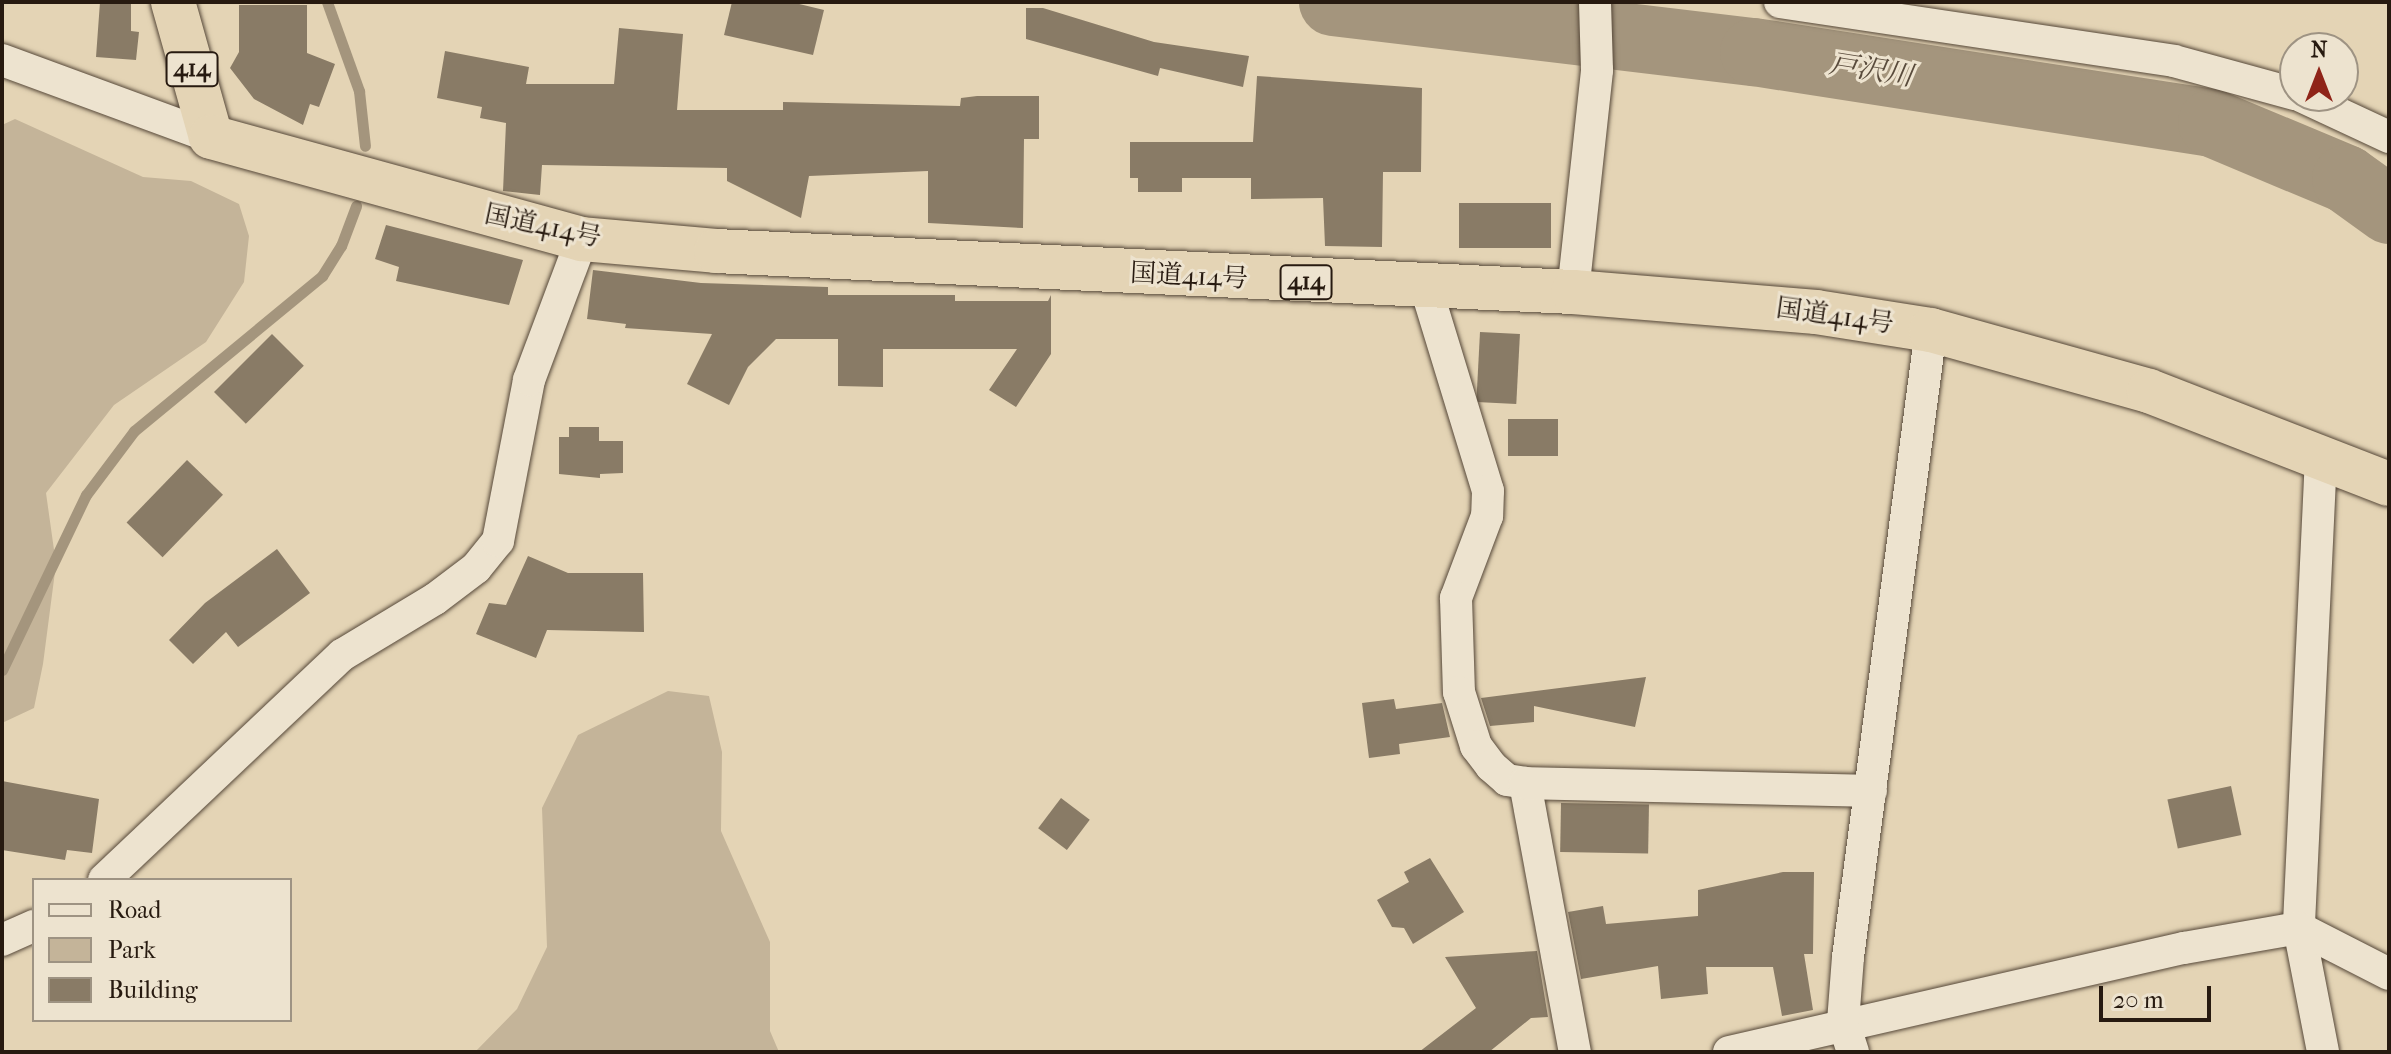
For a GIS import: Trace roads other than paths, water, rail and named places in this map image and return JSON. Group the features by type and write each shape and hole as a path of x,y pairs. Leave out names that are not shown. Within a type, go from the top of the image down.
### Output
{"highway":[{"name":"414","path":"173,2 211,137"},
{"name":"国道414号","path":"211,137 582,239 716,251 1426,288 1573,292 1816,312 1931,330 2149,391 2389,484"}],"street":[{"path":"1573,292 1597,70 1595,2"},
{"path":"1780,2 2174,61 2279,90"},
{"path":"2,60 211,137"},
{"path":"2335,112 2389,137"},
{"path":"106,878 342,655 435,599 476,568 498,541 529,380 582,239"},
{"path":"1426,288 1488,491 1487,516 1456,598 1459,692 1476,746 1491,766 1507,780 1525,783 1871,791"},
{"path":"1848,1037 1871,791 1931,330"},
{"path":"2321,457 2299,928 2323,1052"},
{"path":"1525,783 1575,1052"},
{"path":"2,940 32,927"},
{"path":"1729,1052 1848,1037 2299,928 2389,974"}],"waterway":[{"path":"327,2 359,91 365,146"},
{"name":"戸沢川","path":"1333,2 1754,52 2212,123 2346,179 2389,210"},
{"path":"2,670 86,495 134,431 322,276 341,246 356,206"}]}
